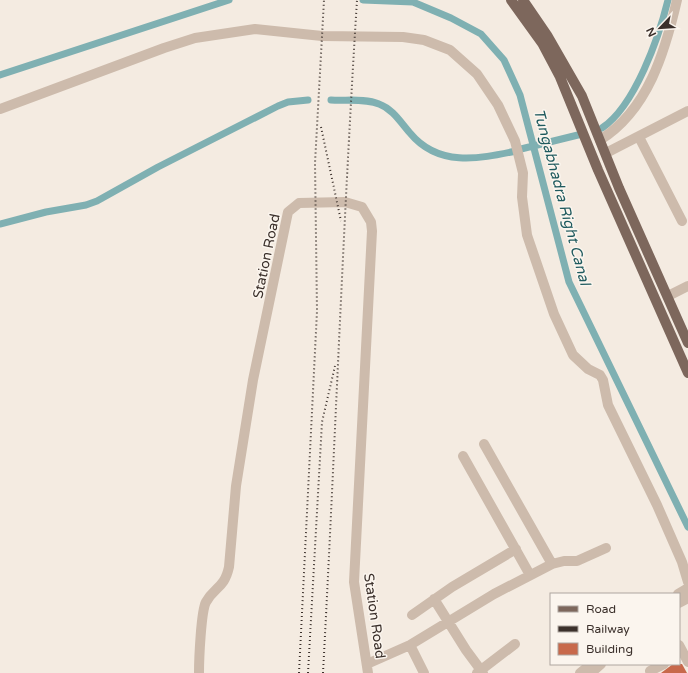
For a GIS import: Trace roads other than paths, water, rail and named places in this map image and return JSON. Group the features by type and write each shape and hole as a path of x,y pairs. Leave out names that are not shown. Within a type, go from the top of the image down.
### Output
{"main road":[{"path":"511,0 542,43 560,77 601,178 688,373"},
{"path":"523,0 563,62 582,96 619,188 688,342"}],"street":[{"path":"600,140 621,125 640,100 654,75 664,51 677,0"},
{"path":"0,109 60,85 182,42 215,34 255,29 322,36 403,36 424,40 450,50 477,74 498,105 515,141 523,173 522,197 527,235 554,314 573,355 588,369 600,375 603,380 608,405 657,505 682,562 688,582"},
{"path":"606,153 688,111"},
{"path":"639,136 682,221"},
{"name":"Station Road","path":"199,673 199,652 205,603 226,580 229,567 236,486 253,380 288,212 299,204 306,203 345,202 362,207 371,222 372,230 354,582 368,668"},
{"path":"668,296 688,286"},
{"path":"484,444 552,564"},
{"path":"464,456 530,575"},
{"path":"368,668 530,575 552,564 564,561 577,561 606,548"},
{"path":"412,615 470,575 516,549"},
{"path":"434,599 480,672 515,644"},
{"path":"410,645 424,673"},
{"path":"580,673 590,665"},
{"path":"590,673 600,665"},
{"path":"650,671 662,665"}],"waterway":[{"name":"Tungabhadra Right Canal","path":"0,75 229,0"},
{"name":"Tungabhadra Right Canal","path":"363,0 413,2 451,18 481,34 504,60 520,95 569,282 688,527"},
{"path":"602,128 614,118 635,88 659,33 668,0"},
{"path":"0,224 46,212 86,205 97,201 158,167 278,106 288,102 308,100"},
{"path":"331,100 368,101 384,106 393,113 421,144 446,156 473,158 516,151"},
{"path":"521,149 582,134"}],"railway":[{"path":"299,673 317,311 315,163 324,0"},
{"path":"323,673 347,168 357,0"},
{"path":"321,127 341,221"},
{"path":"308,673 322,422 335,366"}]}
